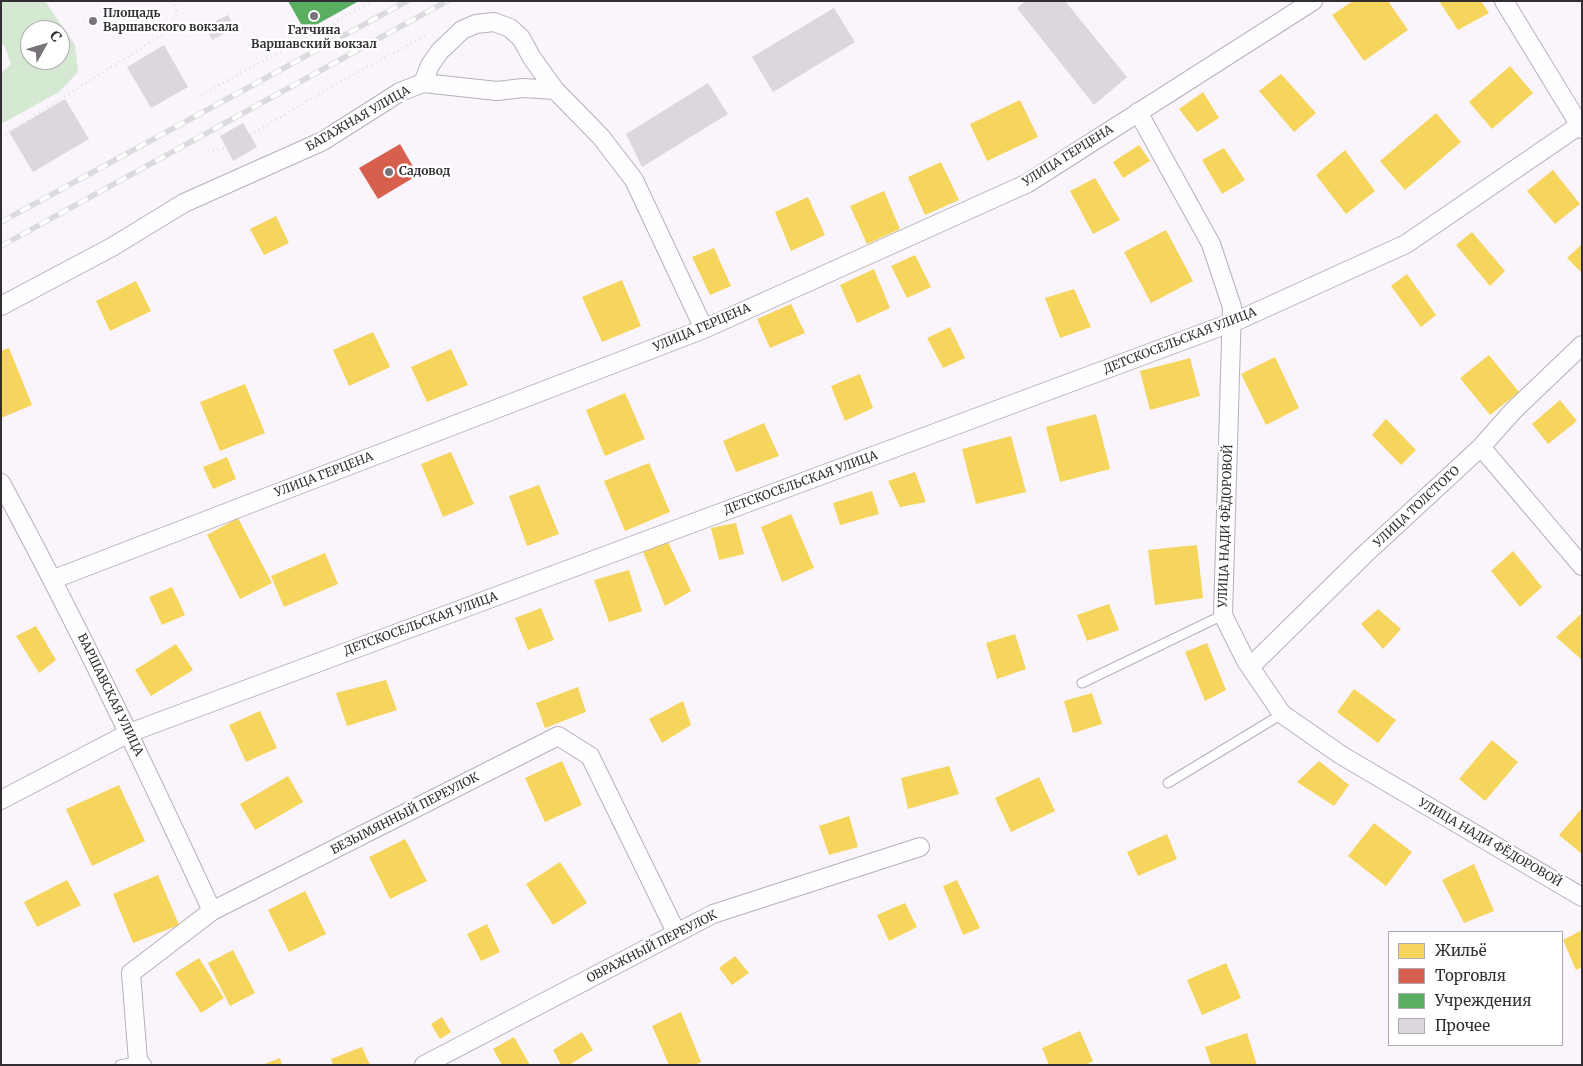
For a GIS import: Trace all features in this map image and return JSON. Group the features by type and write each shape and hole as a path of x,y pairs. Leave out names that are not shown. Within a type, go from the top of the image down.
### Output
{"street":[{"name":"УЛИЦА ГЕРЦЕНА","path":"54,580 704,329 1028,182 1313,1"},
{"path":"1504,1 1581,127"},
{"name":"БАГАЖНАЯ УЛИЦА","path":"1,306 112,247 184,202 323,141 400,92 423,83 430,66 440,50 462,30 476,24 494,22 510,28 521,38 532,58 555,90 601,137 634,180 704,329"},
{"path":"523,88 529,78 532,58"},
{"path":"423,83 497,91 523,88 555,90"},
{"name":"УЛИЦА НАДИ ФЁДОРОВОЙ","path":"1138,112 1211,244 1232,306 1223,615 1250,667 1282,714 1341,755 1582,897"},
{"name":"ДЕТСКОСЕЛЬСКАЯ УЛИЦА","path":"1,800 129,733 1232,322 1406,244 1581,127"},
{"name":"УЛИЦА ТОЛСТОГО","path":"1250,667 1363,556 1481,447 1513,411 1582,345"},
{"path":"1481,447 1582,566"},
{"name":"ВАРШАВСКАЯ УЛИЦА","path":"1,483 54,580 129,733 212,911"},
{"name":"БЕЗЫМЯННЫЙ ПЕРЕУЛОК","path":"140,1063 131,973 212,911 558,736 590,756 676,932"},
{"name":"ОВРАЖНЫЙ ПЕРЕУЛОК","path":"424,1065 676,932 714,914 920,847"}],"lane":[{"path":"1082,683 1223,615"},
{"path":"1168,783 1282,714"},
{"path":"120,1065 140,1063"}],"path":[{"path":"1,137 165,33 177,13 174,1"},
{"path":"201,95 373,1"},
{"path":"250,135 336,84 430,33"},
{"path":"208,151 226,148"}],"green space":[{"path":"1,1 45,1 58,20 20,20 20,70 70,70 70,38 75,45 78,72 59,92 1,124 1,73 11,64 4,45 1,46"}],"building: Жильё":[{"path":"1353,1 1388,1 1408,30 1364,61 1332,15"},
{"path":"1439,1 1481,1 1489,13 1458,30"},
{"path":"1510,66 1533,93 1492,129 1469,102"},
{"path":"1281,74 1316,113 1294,132 1259,91"},
{"path":"1203,92 1219,118 1197,132 1179,109"},
{"path":"1020,100 1038,137 987,161 970,124"},
{"path":"1436,113 1461,142 1405,190 1380,161"},
{"path":"1139,145 1150,161 1123,178 1113,162"},
{"path":"1224,148 1245,180 1222,194 1202,160"},
{"path":"1345,150 1375,191 1346,214 1316,175"},
{"path":"941,162 959,200 925,215 908,177"},
{"path":"1553,170 1580,204 1555,224 1527,191"},
{"path":"1095,178 1120,220 1093,234 1070,191"},
{"path":"884,191 900,229 867,244 850,206"},
{"path":"808,197 825,235 791,251 775,212"},
{"path":"276,216 289,243 264,255 250,229"},
{"path":"1166,230 1193,281 1151,303 1124,252"},
{"path":"1472,232 1505,271 1490,286 1456,245"},
{"path":"1582,244 1582,273 1567,258"},
{"path":"714,248 731,286 710,295 692,257"},
{"path":"915,255 931,287 907,298 891,266"},
{"path":"874,269 890,308 857,323 840,285"},
{"path":"1407,274 1436,315 1421,327 1391,286"},
{"path":"622,280 641,326 602,342 582,297"},
{"path":"136,281 151,311 110,331 96,301"},
{"path":"1074,289 1091,327 1060,338 1045,298"},
{"path":"791,304 805,333 770,348 757,319"},
{"path":"950,327 965,358 943,368 927,338"},
{"path":"373,332 390,367 349,386 333,350"},
{"path":"9,348 32,405 1,418 1,351"},
{"path":"451,349 468,385 427,402 411,367"},
{"path":"1489,355 1519,392 1490,415 1460,378"},
{"path":"1275,357 1299,408 1266,425 1241,374"},
{"path":"1190,358 1200,396 1150,410 1140,371"},
{"path":"860,374 873,408 845,421 831,386"},
{"path":"245,384 265,433 220,451 200,402"},
{"path":"625,393 645,439 605,456 586,410"},
{"path":"1560,400 1577,421 1548,444 1532,424"},
{"path":"1096,414 1110,469 1060,482 1046,427"},
{"path":"1386,419 1416,450 1401,465 1372,435"},
{"path":"764,423 779,456 736,472 723,441"},
{"path":"1011,436 1026,492 976,504 962,449"},
{"path":"451,452 474,504 443,517 421,464"},
{"path":"227,457 236,479 213,489 203,467"},
{"path":"649,463 670,512 625,531 604,481"},
{"path":"915,472 926,502 900,507 888,481"},
{"path":"539,485 559,534 527,546 509,496"},
{"path":"872,491 879,514 840,525 833,503"},
{"path":"791,514 814,568 782,582 761,527"},
{"path":"238,518 272,583 240,599 207,535"},
{"path":"736,523 744,554 719,560 711,528"},
{"path":"668,542 691,591 665,606 643,552"},
{"path":"1197,545 1203,598 1155,605 1148,550"},
{"path":"1513,551 1542,587 1520,607 1491,571"},
{"path":"325,553 338,584 284,607 271,576"},
{"path":"629,570 642,611 609,622 594,580"},
{"path":"172,587 185,615 162,625 149,597"},
{"path":"1109,604 1119,630 1087,641 1077,615"},
{"path":"541,608 554,640 528,650 515,618"},
{"path":"1378,609 1401,629 1383,649 1361,624"},
{"path":"1582,613 1582,660 1556,637"},
{"path":"36,626 56,660 39,673 16,636"},
{"path":"1015,634 1026,669 997,679 986,643"},
{"path":"1207,643 1226,690 1205,701 1185,652"},
{"path":"176,644 193,670 151,696 135,670"},
{"path":"386,680 397,710 347,726 336,693"},
{"path":"578,687 586,712 545,728 536,703"},
{"path":"1354,689 1396,720 1378,743 1337,712"},
{"path":"1092,693 1102,724 1073,733 1064,701"},
{"path":"683,701 691,725 662,743 649,719"},
{"path":"260,711 277,748 246,762 229,725"},
{"path":"1492,740 1518,762 1485,801 1459,779"},
{"path":"562,761 582,805 545,822 525,778"},
{"path":"1319,761 1349,785 1334,806 1297,782"},
{"path":"949,766 959,794 908,809 901,778"},
{"path":"288,776 303,802 255,830 240,804"},
{"path":"1039,777 1055,811 1011,832 995,798"},
{"path":"119,785 145,841 92,866 66,809"},
{"path":"1582,808 1582,854 1559,835"},
{"path":"849,816 858,847 829,855 819,826"},
{"path":"1374,823 1412,852 1386,886 1348,856"},
{"path":"1167,834 1177,859 1138,876 1127,852"},
{"path":"405,839 427,881 390,899 369,857"},
{"path":"560,862 587,903 553,925 526,884"},
{"path":"1474,864 1494,911 1464,923 1442,880"},
{"path":"158,875 179,925 133,943 113,894"},
{"path":"67,880 81,905 37,927 24,902"},
{"path":"957,880 980,928 963,935 943,886"},
{"path":"305,891 326,934 289,952 268,910"},
{"path":"905,903 917,927 889,941 877,915"},
{"path":"487,924 500,952 481,961 467,934"},
{"path":"1582,930 1582,967 1576,970 1563,940"},
{"path":"233,950 255,993 230,1006 208,963"},
{"path":"735,956 749,973 732,985 719,968"},
{"path":"199,958 224,998 201,1013 175,973"},
{"path":"1226,963 1241,998 1202,1015 1187,980"},
{"path":"681,1012 701,1062 695,1065 669,1065 652,1026"},
{"path":"442,1017 451,1032 440,1039 431,1024"},
{"path":"1080,1031 1093,1061 1086,1065 1049,1065 1042,1048"},
{"path":"582,1032 593,1050 569,1065 561,1065 553,1050"},
{"path":"1247,1033 1257,1065 1211,1065 1205,1047"},
{"path":"514,1037 530,1065 502,1065 493,1049"},
{"path":"362,1047 370,1065 333,1065 331,1059"},
{"path":"280,1058 282,1065 262,1065"}],"building: Торговля":[{"name":"Садовод","path":"400,144 418,175 378,199 359,168"}],"building: Учреждения":[{"name":"Гатчина Варшавский вокзал","path":"288,1 359,1 305,31"}],"building: Прочее":[{"path":"1025,1 1065,1 1127,77 1094,105 1017,8"},
{"path":"834,8 855,42 773,92 752,57"},
{"path":"228,15 235,28 212,40 205,26"},
{"path":"164,45 188,87 151,108 127,67"},
{"path":"708,83 728,114 642,167 626,134"},
{"path":"65,99 89,139 33,172 9,132"},
{"path":"243,123 257,147 233,161 220,136"}],"railway":[{"path":"1,222 407,1"},
{"path":"1,246 447,1"}],"place":[{"name":"Гатчина Варшавский вокзал","path":"314,16"},
{"name":"Площадь Варшавского вокзала","path":"93,21"},
{"name":"Садовод","path":"389,172"}]}
